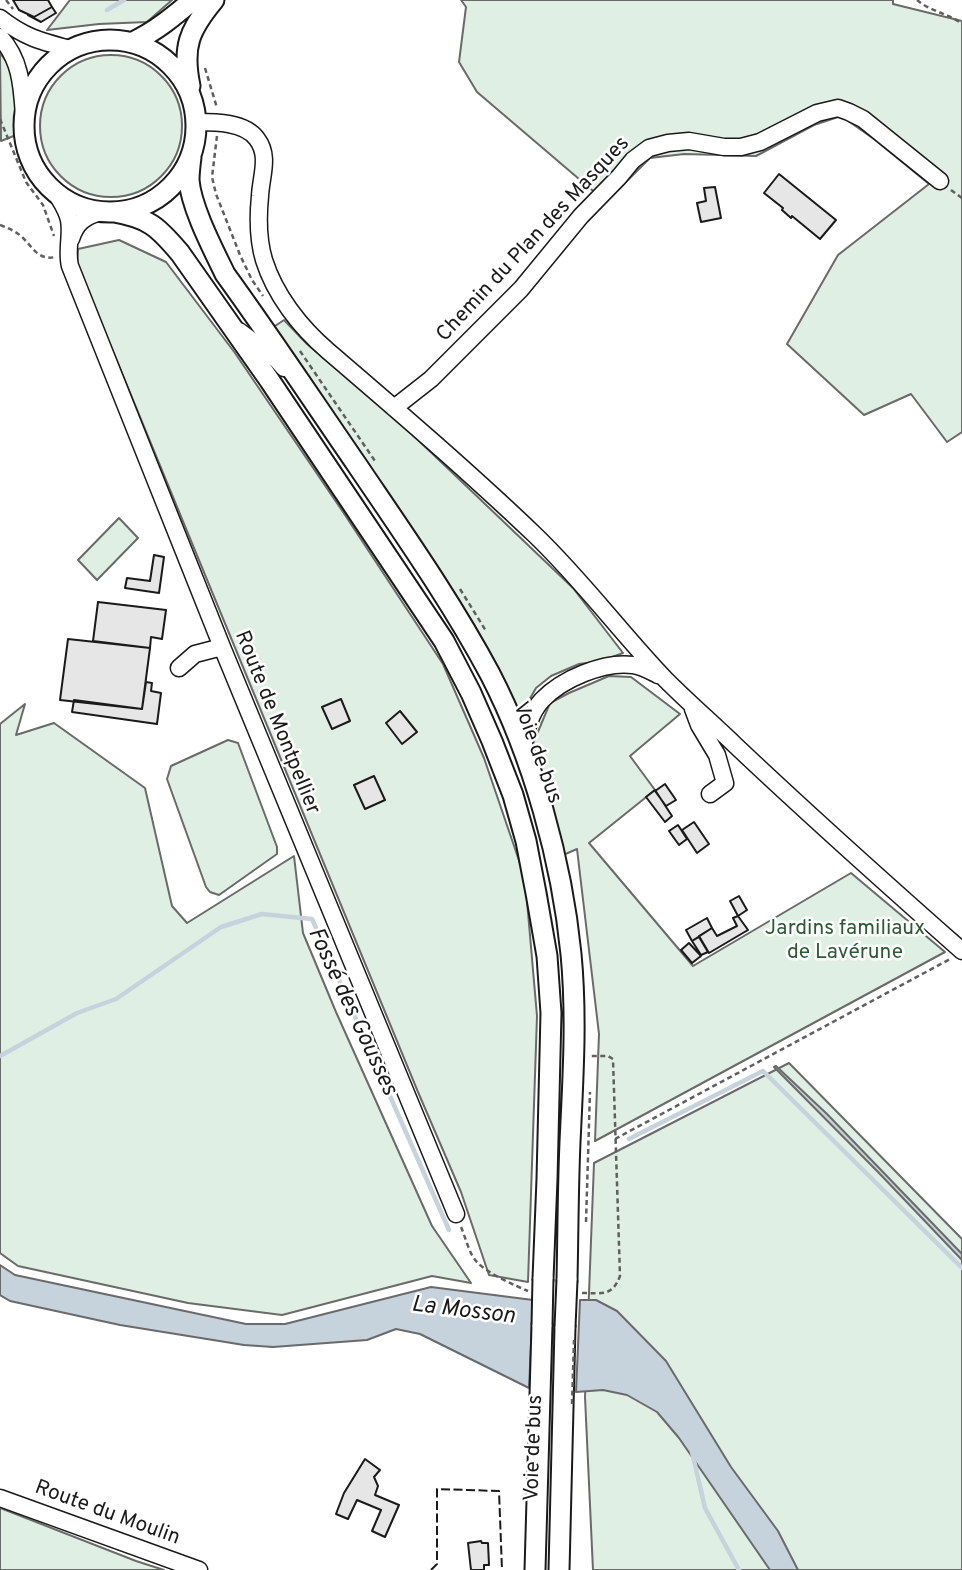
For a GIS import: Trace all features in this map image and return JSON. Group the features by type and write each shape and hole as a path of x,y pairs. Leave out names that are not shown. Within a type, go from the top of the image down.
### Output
{"main road":[{"path":"133,42 160,26 193,0"},
{"path":"214,0 199,18 187,48 186,67 197,122 189,180 192,197 225,274 385,506 463,625 491,677 523,751 544,812 554,857 571,956 574,1035 558,1285 559,1570"},
{"path":"191,94 181,76 168,61 152,49 133,42 112,39 90,41 70,48 53,61 39,77 29,96 24,116 24,131 30,159 45,184 69,202 84,208 135,216 152,224 167,238 270,381 443,641 471,694 513,795 526,841 547,956 551,1013 547,1179 558,1285"},
{"path":"107,212 134,209 152,201 168,190 191,158"},
{"path":"534,1570 558,1403"}],"street":[{"path":"0,18 39,41 70,48"},
{"path":"0,37 19,68 24,116"},
{"name":"Chemin du Plan des Masques","path":"394,408 431,379 521,289 581,216 633,160 649,148 689,141 724,148 741,147 760,142 817,113 838,108 863,119 940,181"},
{"path":"197,122 217,122 244,129 259,140 265,159 259,223 264,259 273,283 286,304 320,344 537,537 666,679 822,827 962,952"},
{"name":"Route de Montpellier","path":"56,193 69,218 66,253 222,647 456,1214"},
{"path":"66,253 78,222 86,216 107,212"},
{"path":"631,640 634,665"},
{"path":"179,668 195,654 222,647"},
{"path":"523,751 524,736 532,715 541,701 562,684 589,671 618,664 648,669 666,679"},
{"path":"691,703 699,725 717,755 725,783 710,794"},
{"name":"Voie de bus","path":"552,1570 558,1403 567,1331"},
{"name":"Route du Moulin","path":"0,1497 198,1570"}],"path":[{"path":"6,0 13,10 19,13"},
{"path":"917,0 926,8 962,24"},
{"path":"204,65 216,102 217,122"},
{"path":"0,119 26,182 43,205 66,253 48,258 37,254 13,230 0,225"},
{"path":"616,1139 962,952"},
{"path":"456,1214 480,1265 512,1284 558,1285 605,1293 612,1291 620,1276 613,1059 608,1056 591,1056"},
{"path":"558,1403 567,1331"}],"green space":[{"path":"70,0 172,0 147,22 47,30"},
{"path":"461,0 893,0 893,4 962,21 962,432 947,442 911,394 864,415 787,344 838,255 929,184 841,116 814,125 756,156 684,154 650,158 606,202 477,92 459,62 466,7"},
{"path":"0,53 12,72 17,102 16,135 1,141"},
{"path":"111,55 138,60 161,76 177,99 182,126 177,153 161,176 138,192 111,197 84,192 61,176 45,153 40,126 45,99 61,76 84,60"},
{"path":"119,240 166,262 235,353 443,664 484,758 525,878 537,1016 528,1282 489,1275 461,1192 77,264 78,249"},
{"path":"284,320 307,344 394,417 573,588 623,653 602,661 579,664 551,676 536,688 520,716 485,645 450,590 272,328"},
{"path":"119,518 138,538 97,580 78,560"},
{"name":"Jardins familiaux de Lavérune","path":"609,676 631,677 680,714 630,756 655,790 589,843 693,966 851,873 945,952 595,1141 599,1034 577,849 561,856 532,746 550,703"},
{"path":"25,704 16,735 54,723 145,788 172,906 187,923 294,856 303,933 432,1226 471,1283 432,1276 282,1315 188,1303 18,1266 0,1253 0,724"},
{"path":"228,740 238,743 277,847 277,854 219,895 210,892 206,887 167,779 171,766"},
{"path":"789,1063 962,1239 962,1570 593,1570 585,1397 594,1163"},
{"path":"0,1508 136,1561 164,1570 0,1570"}],"water":[{"path":"774,1067 827,1114 962,1254 962,1260"},
{"path":"0,1265 15,1275 246,1324 285,1324 431,1287 533,1300 529,1388 420,1334 396,1329 367,1340 273,1347 244,1345 120,1325 10,1301 0,1295"},
{"path":"580,1300 596,1300 617,1311 666,1361 731,1467 778,1531 798,1570 770,1570 679,1438 657,1412 627,1395 603,1390 576,1392"}],"building":[{"path":"13,0 48,0 52,7 34,17 19,10"},
{"path":"52,7 56,13 41,22 28,15 34,17"},
{"path":"779,174 836,220 820,239 792,216 791,218 764,193"},
{"path":"715,187 721,218 701,222 697,203 706,201 704,188"},
{"path":"154,555 164,557 159,593 125,588 127,578 150,581"},
{"path":"98,602 166,610 162,639 151,637 150,648 93,641"},
{"path":"68,639 150,648 142,709 60,700"},
{"path":"146,682 152,683 151,691 161,693 157,724 72,712 74,700 142,709"},
{"path":"341,699 350,721 332,729 322,707"},
{"path":"400,711 417,732 402,744 386,723"},
{"path":"374,776 385,800 365,809 354,785"},
{"path":"665,784 676,800 666,806 655,791"},
{"path":"655,790 672,816 665,822 646,797"},
{"path":"694,822 709,844 697,853 682,830"},
{"path":"678,825 687,839 679,845 669,831"},
{"path":"739,896 747,910 738,916 730,901"},
{"path":"738,916 748,930 709,953 699,936 712,928 717,936 737,926 733,918"},
{"path":"707,918 712,928 692,941 686,930"},
{"path":"699,937 708,952 701,955 692,941"},
{"path":"689,943 701,956 692,963 681,950"},
{"path":"365,1459 380,1470 374,1477 378,1486 375,1495 399,1505 385,1537 372,1531 381,1510 357,1500 348,1519 336,1514 344,1493"},
{"path":"468,1543 488,1543 489,1565 484,1565 484,1570 471,1570"}],"waterway":[{"path":"107,10 124,0"},
{"name":"Fossé des Gousses","path":"0,1056 77,1013 116,999 221,927 262,914 312,919 449,1230"},
{"name":"Fossé des Gousses","path":"629,1139 763,1071 962,1268"},
{"name":"La Mosson","path":"692,1452 705,1508 739,1570"}],"fence":[{"path":"431,1570 437,1564 437,1489 499,1491 502,1570"}]}
